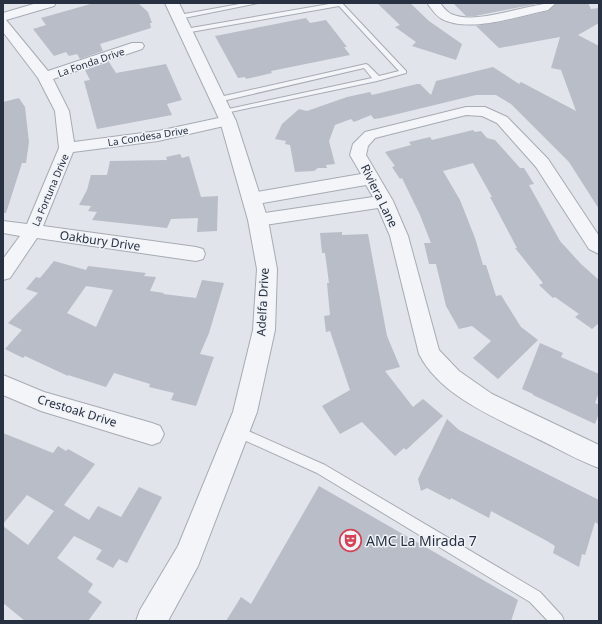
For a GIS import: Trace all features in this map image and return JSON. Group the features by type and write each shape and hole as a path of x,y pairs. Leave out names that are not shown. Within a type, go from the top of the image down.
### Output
{"street":[{"path":"3,17 50,3"},
{"path":"433,3 446,16 461,20 478,20 544,6 550,3"},
{"name":"Adelfa Drive","path":"151,621 188,556 245,412 264,330 267,270 258,220 224,111 179,17"},
{"name":"La Fortuna Drive","path":"3,23 45,78 62,111 68,148 32,232 3,273"},
{"name":"La Fonda Drive","path":"45,78 137,46"},
{"name":"La Condesa Drive","path":"68,148 158,136 224,111"},
{"name":"Riviera Lane","path":"599,247 595,244 542,163 502,120 484,112 466,111 370,135 361,144 358,155 384,201 399,236 430,354 451,378 484,401 599,457"},
{"path":"251,198 372,178"},
{"path":"312,188 324,195 327,203 320,210"},
{"path":"258,220 384,201"},
{"name":"Oakbury Drive","path":"3,227 196,254"},
{"name":"Crestoak Drive","path":"3,385 40,401 152,434"}],"lane":[{"path":"179,17 255,3"},
{"path":"179,17 339,3 404,72 224,111"},
{"path":"224,111 366,66 377,78"},
{"path":"238,432 321,469 536,597 556,621"}],"building":[{"path":"94,3 138,3 148,12 152,23 150,23 151,28 100,44 103,51 80,59 77,54 69,56 66,52 54,56 33,29 46,25 41,18"},
{"path":"377,3 410,3 429,21 462,44 456,60 412,46 416,42 395,27 400,25"},
{"path":"453,3 541,3 475,16 466,16"},
{"path":"557,3 588,3 591,9 599,8 599,23 578,35 599,46 599,209 569,162 511,104 496,95 476,95 381,118 374,119 371,115 354,122 351,119 335,125 329,141 335,164 326,165 327,168 318,168 314,171 295,172 290,145 285,144 286,141 275,139 282,124 299,109 307,111 347,97 370,92 372,95 417,84 420,84 431,95 436,81 493,67 519,84 521,82 576,111 561,70 551,68 560,37 499,48 476,26 506,21 548,11"},
{"path":"306,18 310,23 326,20 347,47 344,47 350,55 271,71 272,73 246,79 245,77 238,78 215,36"},
{"path":"109,62 116,73 166,64 182,100 167,104 172,115 97,129 84,81 90,80 85,70"},
{"path":"19,98 25,107 29,142 26,163 22,163 6,213 3,213 3,102"},
{"path":"473,130 475,132 481,131 487,138 495,140 520,168 524,168 534,184 529,185 560,241 581,264 599,280 599,323 592,329 575,317 579,314 555,297 553,298 539,285 543,283 515,248 517,248 490,197 492,197 473,163 443,171 460,200 475,238 483,265 486,265 496,296 501,295 521,327 538,340 498,379 473,358 491,341 472,326 459,329 446,306 436,264 429,264 424,243 431,243 420,215 402,178 400,179 392,167 395,166 385,152 411,145 409,142 430,137 432,140"},
{"path":"180,154 182,158 189,156 201,197 218,196 217,231 197,232 198,218 171,219 167,228 92,220 97,212 88,211 91,206 79,205 87,190 91,175 107,175 110,161 167,160 166,157"},
{"path":"342,232 342,235 368,234 387,336 400,367 385,371 413,407 423,399 443,416 406,450 404,448 395,456 362,422 340,434 322,406 350,390 330,331 326,332 324,316 330,315 327,283 329,283 325,253 322,253 320,233"},
{"path":"54,261 86,270 88,266 146,273 144,276 156,277 150,291 164,293 163,294 196,298 202,280 224,283 209,333 200,354 214,357 196,406 171,400 174,393 149,387 150,384 114,373 106,387 68,376 25,356 23,358 5,349 22,330 8,323 38,293 26,289 36,277 40,278","holes":["86,286 113,290 96,327 67,313"]},
{"path":"540,343 563,353 561,357 599,374 599,392 595,403 599,405 599,413 595,424 522,389"},
{"path":"447,419 459,430 599,500 599,525 595,522 585,555 582,554 579,567 553,553 555,546 491,511 489,518 451,498 450,500 427,488 421,491 418,479"},
{"path":"3,433 53,453 58,446 66,451 68,449 95,464 64,505 89,520 98,506 121,517 139,487 162,497 127,563 119,559 113,568 96,559 102,550 74,536 57,558 93,584 88,592 102,602 88,621 25,621 3,603 3,526 28,545 54,511 27,495 3,524"},
{"name":"AMC La Mirada 7","path":"319,486 518,600 511,621 226,621 241,597 251,604"}],"place":[{"name":"AMC La Mirada 7","path":"351,541"}]}
